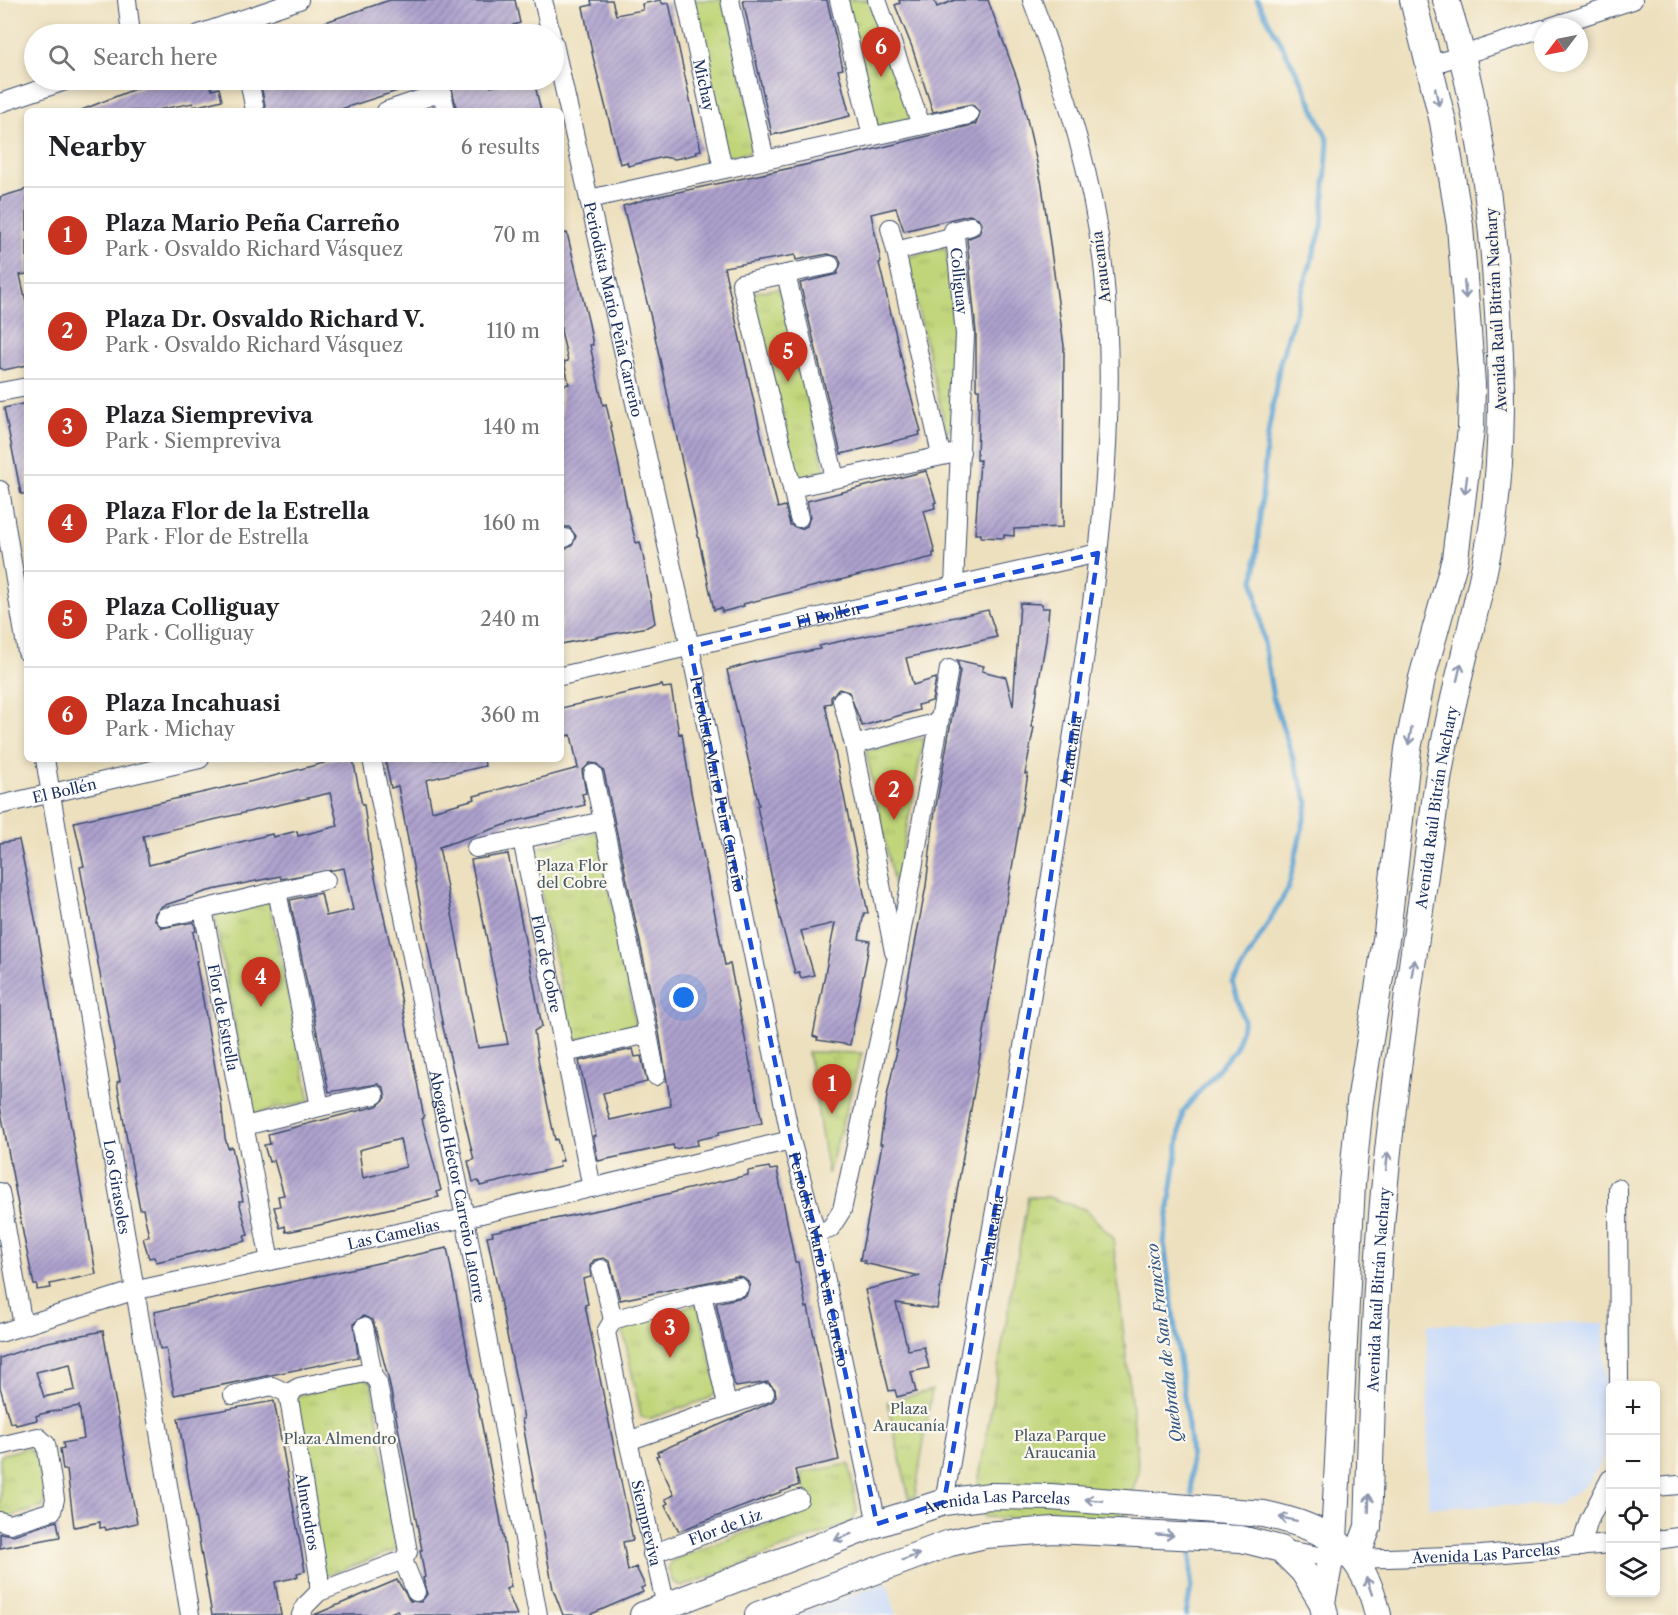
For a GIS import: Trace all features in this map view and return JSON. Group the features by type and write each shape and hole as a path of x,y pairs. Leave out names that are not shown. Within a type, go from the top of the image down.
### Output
{"street":[{"path":"127,0 130,24"},
{"path":"248,24 299,0"},
{"path":"543,0 549,24"},
{"name":"Michay","path":"686,0 723,169"},
{"path":"730,0 765,160"},
{"path":"839,0 872,136"},
{"path":"877,0 921,125"},
{"name":"Araucanía","path":"944,1502 1041,944 1098,553 1107,461 1109,340 1104,271 1094,210 1078,139 1060,76 1032,0"},
{"name":"Avenida Raúl Bitrán Nachary","path":"1324,1609 1340,1552 1350,1226 1360,1102 1387,933 1408,748 1422,678 1455,559 1467,473 1472,384 1460,225 1431,65 1413,0"},
{"name":"Avenida Raúl Bitrán Nachary","path":"1340,1552 1368,1527 1381,1226 1401,1045 1442,758 1454,695 1483,576 1498,479 1503,388 1492,220 1480,144 1446,0"},
{"path":"1566,18 1583,8 1634,0"},
{"path":"1431,65 1534,32"},
{"name":"Periodista Mario Peña Carreño","path":"564,88 690,647 790,1140 816,1233 877,1524"},
{"path":"0,103 38,90"},
{"path":"251,90 254,108"},
{"path":"392,108 431,90"},
{"path":"441,90 445,108"},
{"path":"589,199 969,115"},
{"path":"1460,225 1492,220"},
{"path":"951,237 953,231 970,226"},
{"path":"890,228 941,455"},
{"name":"Colliguay","path":"896,251 955,236 965,334 954,586"},
{"path":"799,518 741,283 830,265"},
{"path":"786,274 835,478"},
{"path":"0,392 24,388"},
{"path":"792,488 961,452"},
{"path":"0,490 24,634"},
{"name":"El Bollén","path":"564,675 1098,553"},
{"path":"816,1233 830,1229 842,1210 896,962 949,669"},
{"path":"842,700 854,745 896,962"},
{"path":"854,745 938,722"},
{"name":"Los Girasoles","path":"45,762 190,1615"},
{"name":"El Bollén","path":"0,805 174,762"},
{"name":"Abogado Héctor Carreño Latorre","path":"373,762 465,1218 538,1615"},
{"path":"593,774 656,1076"},
{"path":"476,848 603,821"},
{"name":"Flor de Cobre","path":"522,839 592,1188"},
{"path":"165,917 326,880"},
{"path":"277,891 321,1107"},
{"name":"Flor de Estrella","path":"202,909 270,1261"},
{"path":"565,1053 648,1034"},
{"path":"245,1126 375,1095"},
{"name":"Las Camelias","path":"0,1333 134,1291 465,1218 790,1140"},
{"path":"1618,1188 1619,1381"},
{"path":"1,1200 23,1326"},
{"path":"1350,1226 1381,1226"},
{"name":"Siempreviva","path":"601,1269 613,1320 606,1332 652,1554 655,1610"},
{"path":"613,1320 702,1294 739,1287"},
{"path":"702,1294 727,1405"},
{"path":"301,1615 305,1606 319,1592 403,1560 408,1552 378,1383 373,1376 364,1327"},
{"path":"233,1395 272,1386 291,1395 299,1387 308,1384 365,1373 373,1376"},
{"path":"628,1441 765,1393"},
{"name":"Almendros","path":"291,1395 289,1399 319,1576 319,1592"},
{"path":"0,1446 38,1437 46,1444 55,1499 52,1511 10,1524 0,1521"},
{"path":"1660,1487 1678,1485"},
{"name":"Avenida Las Parcelas","path":"1581,1547 1589,1520 1606,1488"},
{"name":"Avenida Las Parcelas","path":"655,1610 877,1524 944,1502 990,1496 1050,1497 1264,1514 1298,1521 1340,1552"},
{"name":"Flor de Liz","path":"652,1554 799,1499"},
{"path":"1589,1520 1606,1510"},
{"name":"Avenida Las Parcelas","path":"758,1615 950,1543 985,1535 1054,1530 1241,1539 1281,1549 1481,1555 1606,1544"},
{"path":"1660,1539 1678,1537"},
{"path":"1281,1549 1303,1571 1324,1609"},
{"name":"Avenida Raúl Bitrán Nachary","path":"1340,1552 1367,1578 1378,1615"},
{"path":"403,1560 416,1592"}],"highlighted area":[{"path":"1098,553 1041,944 944,1502 877,1524 816,1233 791,1140 690,647"}],"shaded area":[{"path":"1604,1323 1606,1457 1586,1485 1558,1505 1428,1507 1427,1324"},
{"path":"887,1582 896,1615 795,1615"}],"green space":[{"path":"689,0 726,0 758,151 723,158"},
{"path":"844,0 872,0 915,123 875,129"},
{"path":"946,247 956,338 953,430 946,430 906,258"},
{"path":"780,288 825,471 797,479 751,293"},
{"path":"924,738 895,889 866,751"},
{"name":"Plaza Flor del Cobre","path":"598,832 636,1026 572,1041 532,849"},
{"path":"269,901 310,1101 251,1114 214,913"},
{"path":"808,1052 862,1053 828,1174"},
{"name":"Plaza Parque Araucania","path":"1028,1197 1048,1197 1086,1210 1113,1238 1139,1471 1122,1523 984,1517 977,1489"},
{"path":"698,1304 718,1390 710,1398 649,1419 641,1417 622,1325"},
{"name":"Plaza Almendro","path":"364,1377 372,1384 398,1549 323,1577 293,1397"},
{"name":"Plaza Araucanía","path":"932,1390 915,1496 909,1498 887,1402"},
{"path":"28,1448 40,1467 45,1492 43,1507 8,1517 0,1512 0,1455"},
{"path":"849,1464 857,1511 852,1522 682,1587 673,1582 668,1568 673,1560 810,1508 801,1473"}],"building":[{"path":"390,0 515,0 520,23 516,24 320,24"},
{"path":"591,0 612,0 616,15 643,10 642,4 660,0 663,4 669,3 701,150 696,151 697,154 675,159 663,157 628,166 627,162 620,164 583,7 592,5"},
{"path":"743,0 827,0 843,69 838,70 850,116 772,135"},
{"path":"899,0 934,0 937,7 955,0 988,0 1019,84 1042,185 1064,346 1063,527 1014,529 1014,536 1004,535 1004,538 981,537 981,534 975,534 980,460 977,460 979,389 976,389 976,333 967,239 979,234 982,224 978,218 969,215 904,231 896,208 871,214 881,262 879,263 921,431 920,435 841,454 800,283 837,274 841,263 838,257 828,254 796,260 795,255 724,267 778,508 785,506 790,525 801,529 807,526 810,516 807,501 926,471 936,502 934,503 935,508 924,511 935,553 933,557 743,604 744,606 722,612 721,608 714,610 651,318 623,206 650,198 847,156 976,124 980,113 972,104 933,112 912,47 895,5 900,3"},
{"path":"132,90 220,90 222,100 194,107 193,103 167,108 87,108"},
{"path":"262,90 397,91 344,108 265,108"},
{"path":"452,90 536,90 540,108 510,108 510,106 456,108"},
{"path":"24,190 24,274 20,275 24,293 24,366 4,370 0,368 0,197"},
{"path":"567,233 589,324 593,345 590,345 603,405 606,404 609,417 627,507 636,543 640,542 655,623 647,627 564,643 564,549 572,546 576,536 569,527 564,527 564,385 569,384 564,362 568,361 564,344 564,234"},
{"path":"24,404 24,494 21,494 4,408"},
{"path":"1020,603 1042,604 1042,608 1049,608 1046,640 1031,727 1034,727 1025,774 1028,774 937,1309 896,1303 908,1350 924,1347 929,1368 911,1372 916,1392 897,1397 895,1390 889,1391 865,1290 920,1276 864,1263 865,1261 860,1260 882,1144 880,1144 887,1096 897,1050 895,1049 926,886 934,818 960,671 957,660 984,666 982,671 1006,677 1013,706"},
{"path":"988,610 997,637 906,658 913,685 936,678 932,701 918,705 919,710 862,726 849,692 839,689 831,697 831,703 825,704 868,913 864,913 859,939 870,941 850,1045 817,1040 818,1038 813,1036 835,923 801,931 814,975 801,978 799,972 795,973 780,918 757,806 759,805 727,670 754,662 820,649 819,646 832,643"},
{"path":"662,685 663,688 671,687 679,734 682,733 691,792 725,965 730,964 762,1123 719,1132 719,1135 697,1140 698,1145 674,1149 673,1145 598,1161 593,1136 596,1136 579,1061 633,1049 635,1057 641,1056 647,1082 603,1093 610,1120 671,1106 659,1032 604,772 597,764 590,763 582,771 586,793 582,794 585,805 517,821 439,847 478,1048 508,1044 471,860 508,854 542,1026 534,1031 539,1064 555,1140 557,1139 563,1161 559,1161 560,1167 480,1186 479,1181 473,1182 468,1161 474,1160 443,1027 398,786 391,788 386,762 484,762 485,766 426,780 432,811 475,799 474,796 578,768 571,735 564,736 564,707"},
{"path":"354,762 362,805 364,805 372,864 393,957 424,1118 422,1119 441,1190 437,1192 439,1197 286,1232 285,1226 280,1228 274,1207 280,1206 278,1196 284,1195 274,1160 269,1162 264,1145 270,1144 268,1134 377,1106 386,1098 384,1088 378,1084 329,1092 290,900 321,893 326,916 353,910 344,868 281,879 280,876 208,891 162,906 155,913 154,919 162,928 194,922 196,931 193,932 198,961 196,961 221,1100 225,1138 228,1148 232,1147 243,1201 239,1201 248,1235 244,1236 246,1241 156,1262 154,1257 149,1258 143,1238 149,1236 143,1209 140,1209 125,1129 117,1082 120,1081 80,867 84,866 74,822 324,763","holes":["330,793 338,826 298,836 297,831 273,837 272,834 149,865 143,836","400,1139 406,1167 363,1178 359,1150"]},
{"path":"19,840 38,933 96,1274 50,1284 51,1288 37,1290 24,1238 0,1106 0,843"},
{"path":"769,1167 770,1170 777,1169 839,1460 795,1470 799,1485 679,1531 665,1505 668,1503 665,1499 674,1495 656,1456 659,1455 657,1452 763,1406 773,1401 776,1396 775,1389 768,1382 736,1387 734,1384 716,1303 746,1296 750,1284 743,1277 737,1276 620,1300 610,1262 604,1258 594,1260 590,1266 591,1277 583,1279 588,1304 585,1305 633,1540 623,1542 628,1571 636,1567 645,1586 641,1588 643,1592 589,1615 563,1615 553,1589 522,1419 524,1419 487,1236 493,1235 492,1232 748,1175 748,1171"},
{"path":"447,1248 500,1517 511,1587 506,1589 517,1615 399,1615 397,1610 386,1615 314,1615 397,1580 410,1601 421,1602 427,1594 423,1578 425,1577 420,1550 422,1550 389,1381 373,1320 363,1316 354,1323 358,1357 174,1395 166,1348 160,1349 154,1312"},
{"path":"103,1331 137,1523 106,1530 105,1527 100,1528 100,1522 74,1527 67,1470 63,1470 60,1449 64,1448 63,1443 84,1439 79,1406 41,1414 36,1416 37,1420 16,1425 15,1422 10,1423 0,1387 0,1358 43,1343","holes":["70,1364 75,1390 44,1397 36,1372"]},
{"path":"274,1401 305,1571 297,1573 298,1577 275,1582 281,1615 212,1615 178,1418"},
{"path":"57,1521 60,1537 0,1548 0,1533 13,1535"}],"waterway":[{"name":"Quebrada de San Francisco","path":"1192,1494 1190,1443 1164,1242 1183,1111 1235,1049 1244,1021 1233,983 1288,889 1308,803 1273,698 1254,582 1267,441 1280,362 1322,227 1328,141 1302,82 1257,0"},
{"name":"Quebrada de San Francisco","path":"1186,1615 1191,1587 1191,1554"}],"place":[{"name":"Plaza Incahuasi","path":"881,77"},
{"name":"Plaza Colliguay","path":"788,382"},
{"name":"Plaza Dr. Osvaldo Richard V.","path":"894,820"},
{"name":"Plaza Flor de la Estrella","path":"261,1007"},
{"name":"Plaza Mario Peña Carreño","path":"832,1114"},
{"name":"Plaza Siempreviva","path":"670,1358"}]}
